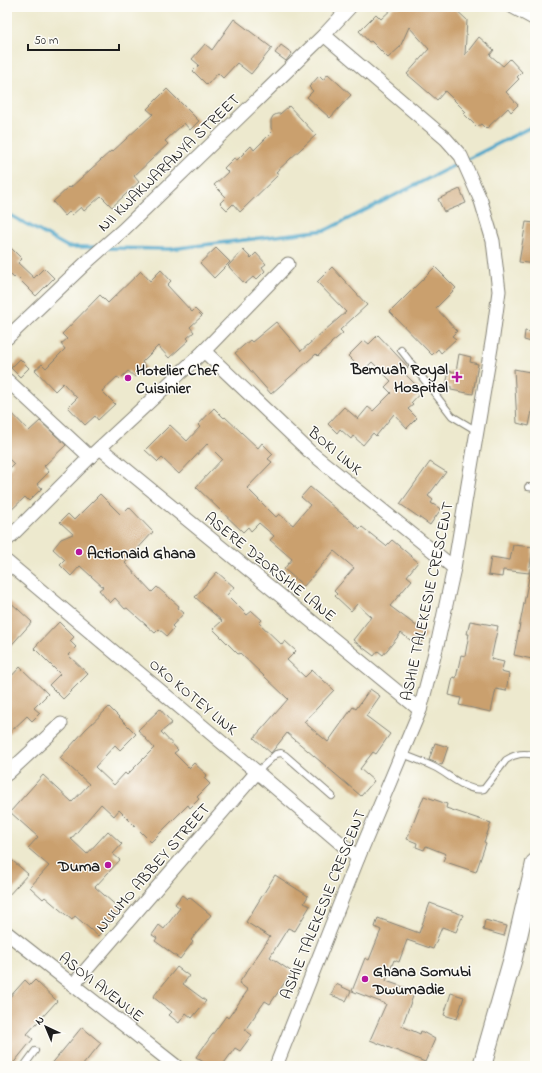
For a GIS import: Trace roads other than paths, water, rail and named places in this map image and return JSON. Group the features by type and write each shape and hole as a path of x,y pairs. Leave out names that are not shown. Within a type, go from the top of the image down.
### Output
{"main road":[{"path":"482,1066 513,958 535,863"}],"street":[{"name":"NII KWAKWARANYA STREET","path":"7,338 90,259 123,230 324,35 350,7"},
{"path":"513,7 535,19"},
{"name":"ASHIE TALEKESIE CRESCENT","path":"276,1066 358,858 420,710 438,641 454,568 478,431 499,291 493,241 481,201 461,156 446,139 324,35"},
{"path":"7,540 90,457 204,351 288,264"},
{"name":"BOKI LINK","path":"204,351 309,451 454,568"},
{"path":"7,380 90,457"},
{"name":"ASERE DZORSHIE LANE","path":"100,448 420,710"},
{"name":"OKO KOTEY LINK","path":"7,562 358,858"},
{"path":"7,774 61,724"},
{"name":"NUUMO ABBEY STREET","path":"73,985 257,772"},
{"name":"ASOYI AVENUE","path":"7,933 176,1066"}],"lane":[{"path":"400,350 452,416 478,431"},
{"path":"528,487 535,488"},
{"path":"257,772 276,754 281,752 332,796"},
{"path":"402,754 434,767 477,791 484,789 506,760 511,756 522,753 535,755"},
{"path":"24,1066 35,1051"}],"waterway":[{"path":"466,160 535,125"},
{"path":"108,248 170,249 326,230 461,162"},
{"path":"7,216 10,215 68,247 98,247"}],"place":[{"name":"Bemuah Royal Hospital","path":"457,377"},
{"name":"Hotelier Chef Cuisinier","path":"128,378"},
{"name":"Actionaid Ghana","path":"79,552"},
{"name":"Duma","path":"108,865"},
{"name":"Ghana Somubi Dwumadie","path":"365,979"}]}
